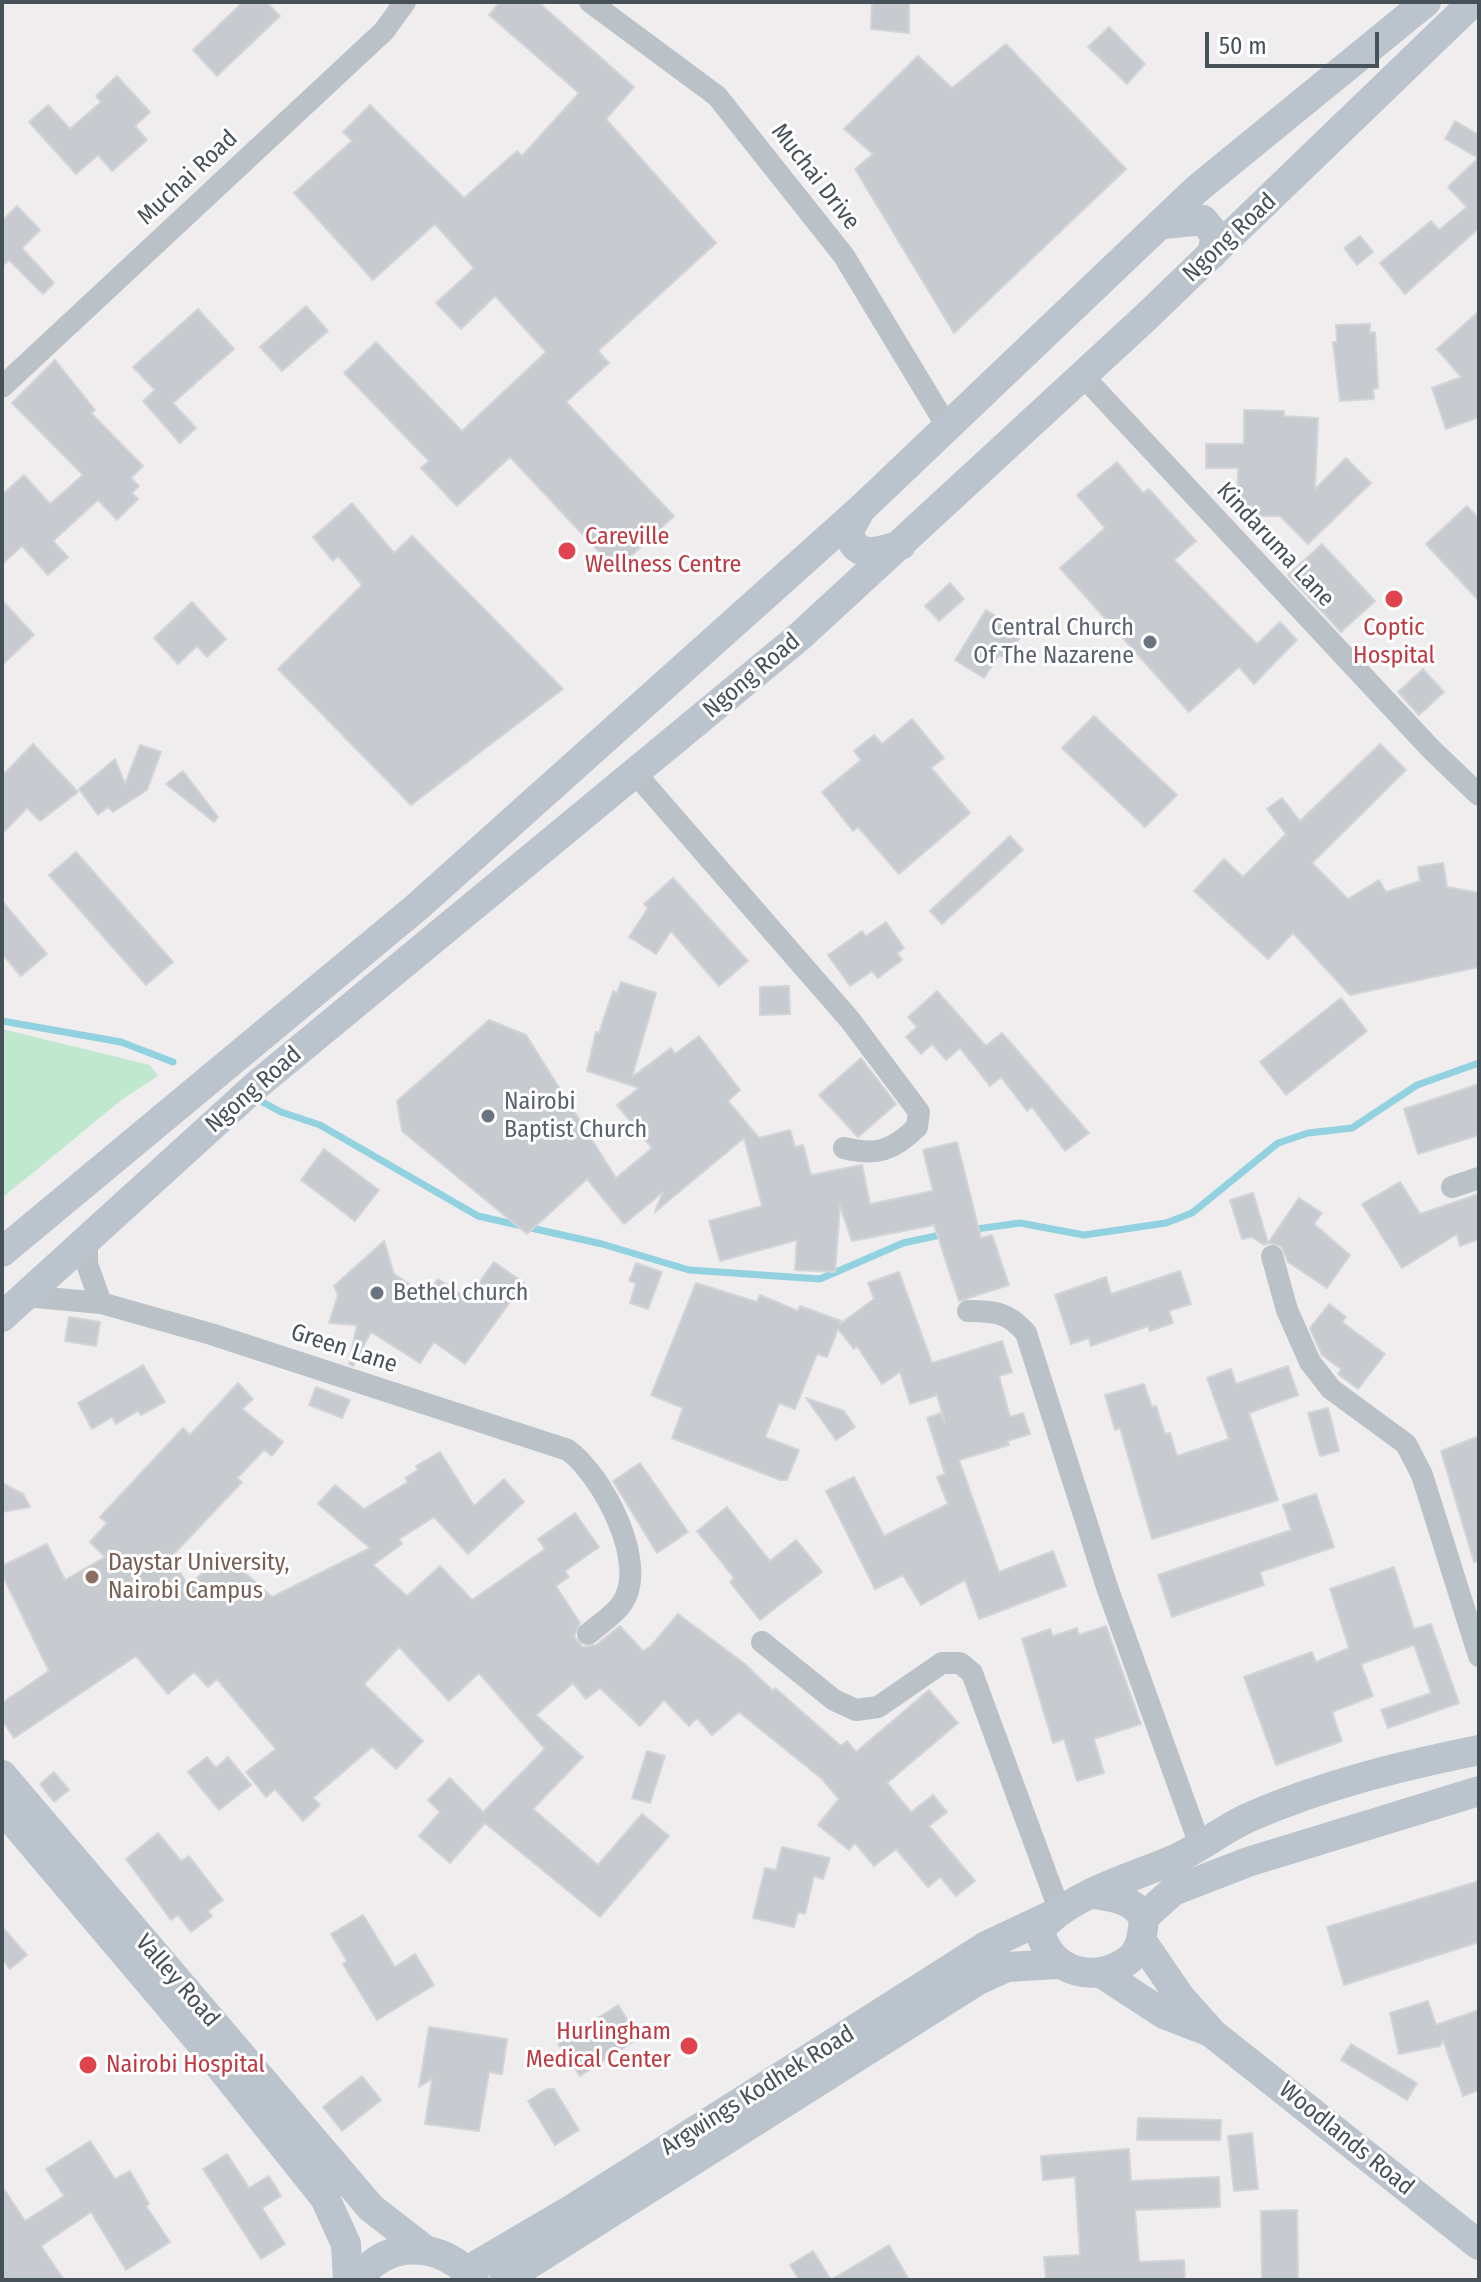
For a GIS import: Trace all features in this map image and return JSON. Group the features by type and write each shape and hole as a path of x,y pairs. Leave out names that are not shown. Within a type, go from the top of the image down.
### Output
{"main road":[{"name":"Ngong Road","path":"2,1252 417,907 860,510 1197,189 1426,2"},
{"name":"Ngong Road","path":"2,1317 258,1084 799,637 1212,254 1473,2"},
{"path":"1163,224 1203,220 1216,236 1212,254"},
{"path":"860,510 849,531 851,543 858,550 874,553 901,545"},
{"path":"1479,1750 1375,1771 1306,1793 1247,1818 1201,1848 1055,1912 1040,1930 1043,1947 1057,1964 1079,1972 1101,1973 1133,1957 1143,1929 1173,1891 1248,1862 1479,1791"},
{"name":"Valley Road","path":"2,1775 371,2208 424,2249 447,2256 470,2275"},
{"name":"Valley Road","path":"2,1808 215,2060 325,2198 346,2244 348,2280"},
{"path":"1094,1894 1121,1898 1136,1906 1143,1929 1180,1997 1213,2034"},
{"name":"Argwings Kodhek Road","path":"470,2275 988,1945 1055,1912"},
{"name":"Argwings Kodhek Road","path":"504,2280 978,1980 1007,1967 1057,1964"},
{"path":"1101,1973 1164,2014 1213,2034"},
{"name":"Woodlands Road","path":"1213,2034 1479,2245"},
{"path":"358,2280 377,2260 400,2250 424,2249"}],"street":[{"name":"Muchai Road","path":"2,387 367,47 405,2"},
{"name":"Muchai Drive","path":"590,2 717,96 844,256 948,428"},
{"name":"Kindaruma Lane","path":"1082,375 1431,749 1479,795"},
{"path":"635,773 850,1020 919,1112 917,1127 894,1148 867,1154 844,1148"},
{"path":"1452,1187 1479,1178"},
{"path":"87,1241 87,1264 101,1303"},
{"path":"1272,1256 1287,1310 1310,1362 1331,1389 1406,1444 1422,1475 1479,1656"},
{"name":"Green Lane","path":"26,1296 101,1303 211,1334 568,1450 582,1460 592,1475 629,1549 631,1571 621,1605 588,1634"},
{"path":"968,1311 996,1311 1014,1319 1026,1333 1107,1587 1201,1848"},
{"path":"762,1642 834,1700 856,1710 878,1707 942,1663 960,1663 972,1673 1055,1912"}],"green space":[{"path":"2,1029 150,1065 158,1076 124,1098 2,1198"}],"building":[{"path":"243,2 266,2 280,16 217,76 193,50"},
{"path":"500,2 538,2 634,87 606,119 716,243 598,351 609,363 566,402 674,516 616,570 510,457 457,506 421,468 429,461 344,373 376,342 462,431 546,352 495,296 461,329 436,303 474,268 435,224 373,280 294,193 352,141 343,132 370,105 464,198 517,151 522,156 579,93 489,15"},
{"path":"872,2 909,2 909,33 871,29"},
{"path":"1109,27 1145,64 1127,84 1088,47"},
{"path":"1006,44 1126,169 954,333 855,169 873,154 844,129 918,56 952,88"},
{"path":"117,76 150,112 135,126 147,140 112,171 98,155 76,174 29,122 48,105 70,129 101,102 96,96"},
{"path":"1455,121 1479,135 1479,228 1405,294 1380,263 1431,221 1439,230 1467,207 1448,187 1478,158 1445,139"},
{"path":"17,206 40,230 22,248 54,283 43,294 9,260 2,266 2,221"},
{"path":"1360,236 1373,252 1357,265 1344,248"},
{"path":"306,306 328,331 282,371 260,347"},
{"path":"198,309 234,349 173,403 196,428 180,443 143,401 155,390 133,367"},
{"path":"1479,311 1479,417 1446,429 1432,388 1461,377 1437,349"},
{"path":"1370,324 1370,333 1375,332 1378,388 1373,389 1374,399 1340,401 1333,342 1337,342 1336,325"},
{"path":"55,360 95,410 91,413 143,466 131,478 139,486 132,493 138,499 117,520 98,500 53,541 68,557 48,575 22,546 2,564 2,495 24,475 50,504 83,475 12,403"},
{"path":"1244,410 1284,411 1284,416 1318,418 1315,489 1346,458 1371,483 1308,544 1280,516 1237,516 1238,468 1206,468 1206,444 1244,444"},
{"path":"1117,462 1143,493 1149,489 1196,541 1174,560 1257,644 1280,622 1297,640 1254,684 1239,667 1189,712 1060,568 1105,528 1077,495"},
{"path":"352,503 394,553 412,536 563,689 411,805 278,669 362,585 338,556 333,561 313,537"},
{"path":"1467,506 1479,519 1479,601 1426,544"},
{"path":"1322,544 1375,601 1341,632 1288,575"},
{"path":"950,583 964,599 939,621 925,606"},
{"path":"2,600 34,635 2,665"},
{"path":"192,602 226,639 207,657 197,646 178,664 154,638"},
{"path":"986,610 1023,633 1006,659 999,655 984,678 955,660"},
{"path":"1423,669 1444,692 1419,715 1398,692"},
{"path":"1094,716 1177,795 1145,827 1062,748"},
{"path":"912,719 944,758 931,768 970,813 899,874 858,827 853,831 822,792 861,760 854,751 874,735 882,744"},
{"path":"33,744 78,792 40,821 27,808 2,834 2,776"},
{"path":"1380,744 1406,770 1312,863 1348,899 1379,880 1386,892 1420,881 1418,867 1443,863 1447,887 1479,893 1479,967 1350,995 1293,933 1268,959 1194,891 1224,859 1243,877 1286,834 1267,809 1282,798 1300,821"},
{"path":"140,745 161,752 147,790 113,812 108,807 98,815 79,789 115,759 125,784"},
{"path":"183,771 218,817 214,822 166,784"},
{"path":"1010,836 1023,850 942,924 930,911"},
{"path":"76,852 173,962 146,985 49,875"},
{"path":"673,878 748,961 719,986 671,931 656,954 629,937 648,908 644,904"},
{"path":"2,901 47,954 21,976 2,954"},
{"path":"886,922 904,948 897,953 902,960 878,978 872,971 850,986 828,955 862,931 866,936"},
{"path":"621,982 656,993 632,1077 671,1048 675,1054 699,1036 740,1090 728,1101 759,1138 790,1130 795,1147 803,1145 811,1175 862,1165 870,1204 933,1191 923,1150 957,1142 981,1238 992,1235 1009,1285 959,1301 934,1225 852,1241 840,1206 835,1272 795,1270 797,1240 720,1261 709,1221 762,1206 744,1138 655,1212 663,1192 624,1224 587,1179 527,1234 402,1131 397,1101 489,1020 526,1035 616,1178 652,1148 617,1105 639,1088 587,1071 596,1032 599,1033 613,991 617,993"},
{"path":"789,986 790,1014 760,1015 760,987"},
{"path":"937,991 986,1046 1002,1033 1089,1133 1065,1151 1032,1107 1027,1111 1001,1077 990,1086 960,1048 946,1060 932,1044 921,1054 906,1037 917,1027 908,1017"},
{"path":"1341,998 1367,1031 1286,1095 1260,1062"},
{"path":"861,1058 896,1104 858,1137 819,1095"},
{"path":"1479,1084 1479,1135 1418,1154 1404,1109"},
{"path":"324,1149 379,1190 355,1221 301,1180"},
{"path":"1400,1182 1420,1214 1479,1194 1479,1239 1460,1246 1457,1234 1402,1268 1362,1204"},
{"path":"1253,1193 1268,1243 1264,1245 1252,1237 1242,1239 1230,1200"},
{"path":"1299,1198 1322,1213 1314,1224 1350,1255 1327,1288 1288,1262 1281,1246 1268,1243"},
{"path":"384,1241 394,1274 426,1295 438,1279 467,1298 494,1262 524,1283 465,1364 434,1342 420,1363 371,1332 353,1366 349,1364 357,1325 329,1323 338,1295 334,1286"},
{"path":"636,1263 662,1272 648,1309 630,1303 636,1283 629,1281"},
{"path":"1180,1271 1191,1304 1169,1311 1173,1323 1150,1331 1148,1326 1091,1346 1089,1338 1071,1344 1055,1295 1106,1277 1111,1294"},
{"path":"899,1272 932,1363 1002,1341 1012,1372 999,1376 1010,1417 1023,1413 1030,1434 1007,1441 1009,1445 959,1460 999,1572 1053,1551 1066,1586 979,1619 965,1580 921,1605 903,1575 875,1589 826,1491 854,1477 884,1536 948,1504 937,1477 945,1474 927,1418 941,1413 945,1423 937,1395 910,1404 900,1372 882,1384 857,1346 854,1349 838,1329 827,1357 817,1354 795,1409 779,1403 765,1437 799,1450 787,1480 780,1480 672,1438 683,1408 651,1395 696,1283 757,1302 760,1295 798,1311 800,1306 841,1321 840,1324 874,1299 868,1283"},
{"path":"1329,1304 1346,1317 1342,1322 1385,1354 1358,1389 1338,1374 1341,1369 1322,1355 1310,1328"},
{"path":"69,1317 100,1322 96,1346 65,1341"},
{"path":"143,1365 165,1402 141,1415 138,1411 116,1424 112,1417 92,1429 78,1403"},
{"path":"1288,1366 1298,1395 1249,1413 1278,1500 1152,1539 1120,1428 1115,1430 1105,1395 1144,1384 1152,1407 1156,1406 1165,1434 1170,1433 1177,1456 1229,1439 1207,1378 1231,1369 1236,1384"},
{"path":"238,1383 253,1399 242,1409 283,1442 272,1456 264,1450 237,1478 242,1482 171,1557 188,1586 224,1554 272,1597 370,1548 318,1504 335,1485 364,1509 408,1482 405,1478 418,1470 416,1466 440,1452 474,1506 504,1479 524,1502 468,1554 434,1517 399,1539 402,1544 373,1565 407,1596 440,1566 472,1600 545,1549 538,1539 575,1513 599,1547 565,1571 569,1577 556,1586 580,1623 574,1636 583,1647 596,1645 620,1626 643,1651 678,1614 745,1664 773,1691 775,1688 841,1746 847,1741 856,1752 929,1690 958,1723 887,1783 911,1812 933,1795 947,1812 929,1826 975,1881 956,1896 940,1877 928,1887 896,1849 874,1866 855,1843 849,1850 818,1825 839,1799 822,1779 739,1712 712,1735 697,1718 689,1726 664,1700 640,1726 600,1688 586,1699 573,1683 536,1715 583,1757 533,1809 598,1865 642,1814 669,1836 600,1917 485,1823 450,1863 419,1836 440,1812 428,1800 450,1778 483,1812 545,1749 479,1673 449,1701 399,1647 364,1684 423,1741 396,1769 372,1747 313,1798 320,1805 303,1821 275,1789 266,1797 246,1772 276,1749 217,1679 208,1687 194,1672 168,1694 136,1656 14,1738 2,1720 2,1703 49,1671 2,1574 2,1566 47,1544 65,1580 105,1557 90,1542 107,1523 100,1517 183,1428 190,1435"},
{"path":"316,1387 350,1400 342,1418 309,1405"},
{"path":"806,1398 844,1411 855,1427 836,1440"},
{"path":"1328,1408 1339,1451 1320,1456 1308,1413"},
{"path":"1479,1436 1479,1561 1474,1562 1441,1451"},
{"path":"640,1463 688,1532 657,1553 613,1481"},
{"path":"2,1483 23,1494 30,1507 2,1512"},
{"path":"1316,1494 1334,1547 1260,1572 1264,1585 1172,1617 1158,1575 1291,1530 1283,1505"},
{"path":"727,1507 770,1561 796,1540 822,1572 760,1620 730,1582 734,1578 697,1531"},
{"path":"1394,1567 1414,1629 1431,1624 1459,1703 1388,1728 1381,1710 1431,1693 1414,1645 1361,1664 1373,1696 1332,1712 1342,1741 1276,1765 1244,1677 1312,1652 1316,1662 1349,1648 1330,1589"},
{"path":"1106,1626 1141,1724 1094,1739 1104,1773 1077,1781 1064,1739 1053,1743 1022,1639 1050,1629 1053,1636 1077,1628 1079,1635"},
{"path":"647,1751 665,1756 650,1803 632,1798"},
{"path":"207,1757 216,1768 228,1757 251,1785 219,1810 188,1772"},
{"path":"54,1772 69,1790 54,1802 40,1784"},
{"path":"158,1833 181,1861 189,1856 223,1900 208,1911 212,1916 191,1932 178,1915 171,1920 126,1859"},
{"path":"782,1847 830,1858 823,1879 814,1876 805,1914 798,1912 794,1927 753,1918 765,1868 776,1870"},
{"path":"1479,1881 1479,1942 1344,1985 1327,1927"},
{"path":"363,1915 395,1967 415,1954 434,1985 377,2020 343,1964 347,1961 331,1934"},
{"path":"2,1927 27,1955 10,1969 2,1959"},
{"path":"1428,2001 1436,2025 1479,2010 1479,2090 1463,2096 1443,2040 1440,2046 1399,2054 1390,2013"},
{"path":"618,2005 639,2038 580,2076 558,2044"},
{"path":"429,2027 507,2039 502,2074 489,2072 479,2131 425,2124 432,2079 419,2087"},
{"path":"1351,2044 1417,2083 1407,2100 1341,2060"},
{"path":"362,2076 381,2100 342,2131 323,2107"},
{"path":"547,2089 554,2089 579,2130 555,2145 528,2101"},
{"path":"1138,2118 1221,2120 1220,2140 1137,2140"},
{"path":"1252,2133 1258,2189 1234,2191 1228,2136"},
{"path":"90,2141 115,2179 130,2171 149,2204 146,2206 170,2242 126,2270 91,2212 41,2246 64,2280 2,2280 2,2186 25,2221 64,2196 46,2169"},
{"path":"1129,2149 1131,2181 1219,2177 1220,2207 1135,2210 1139,2262 1184,2260 1185,2280 1046,2280 1044,2257 1080,2255 1075,2177 1043,2180 1041,2156"},
{"path":"227,2154 249,2188 269,2176 281,2196 262,2208 285,2244 261,2259 203,2169"},
{"path":"1297,2210 1298,2280 1262,2280 1261,2211"},
{"path":"889,2245 909,2280 831,2280"},
{"path":"813,2251 831,2280 799,2280 790,2265"}],"waterway":[{"path":"2,1021 121,1042 173,1062"},
{"path":"969,1230 1020,1223 1084,1235 1166,1223 1192,1213 1278,1143 1308,1133 1352,1128 1417,1085 1479,1063"},
{"path":"255,1098 281,1112 320,1125 478,1216 602,1244 689,1270 820,1279 903,1243 945,1234"}],"place":[{"name":"Careville Wellness Centre","path":"567,551"},
{"name":"Coptic Hospital","path":"1394,599"},
{"name":"Central Church Of The Nazarene","path":"1150,642"},
{"name":"Nairobi Baptist Church","path":"488,1116"},
{"name":"Bethel church","path":"377,1293"},
{"name":"Daystar University, Nairobi Campus","path":"92,1577"},
{"name":"Hurlingham Medical Center","path":"689,2046"},
{"name":"Nairobi Hospital","path":"88,2065"}]}
